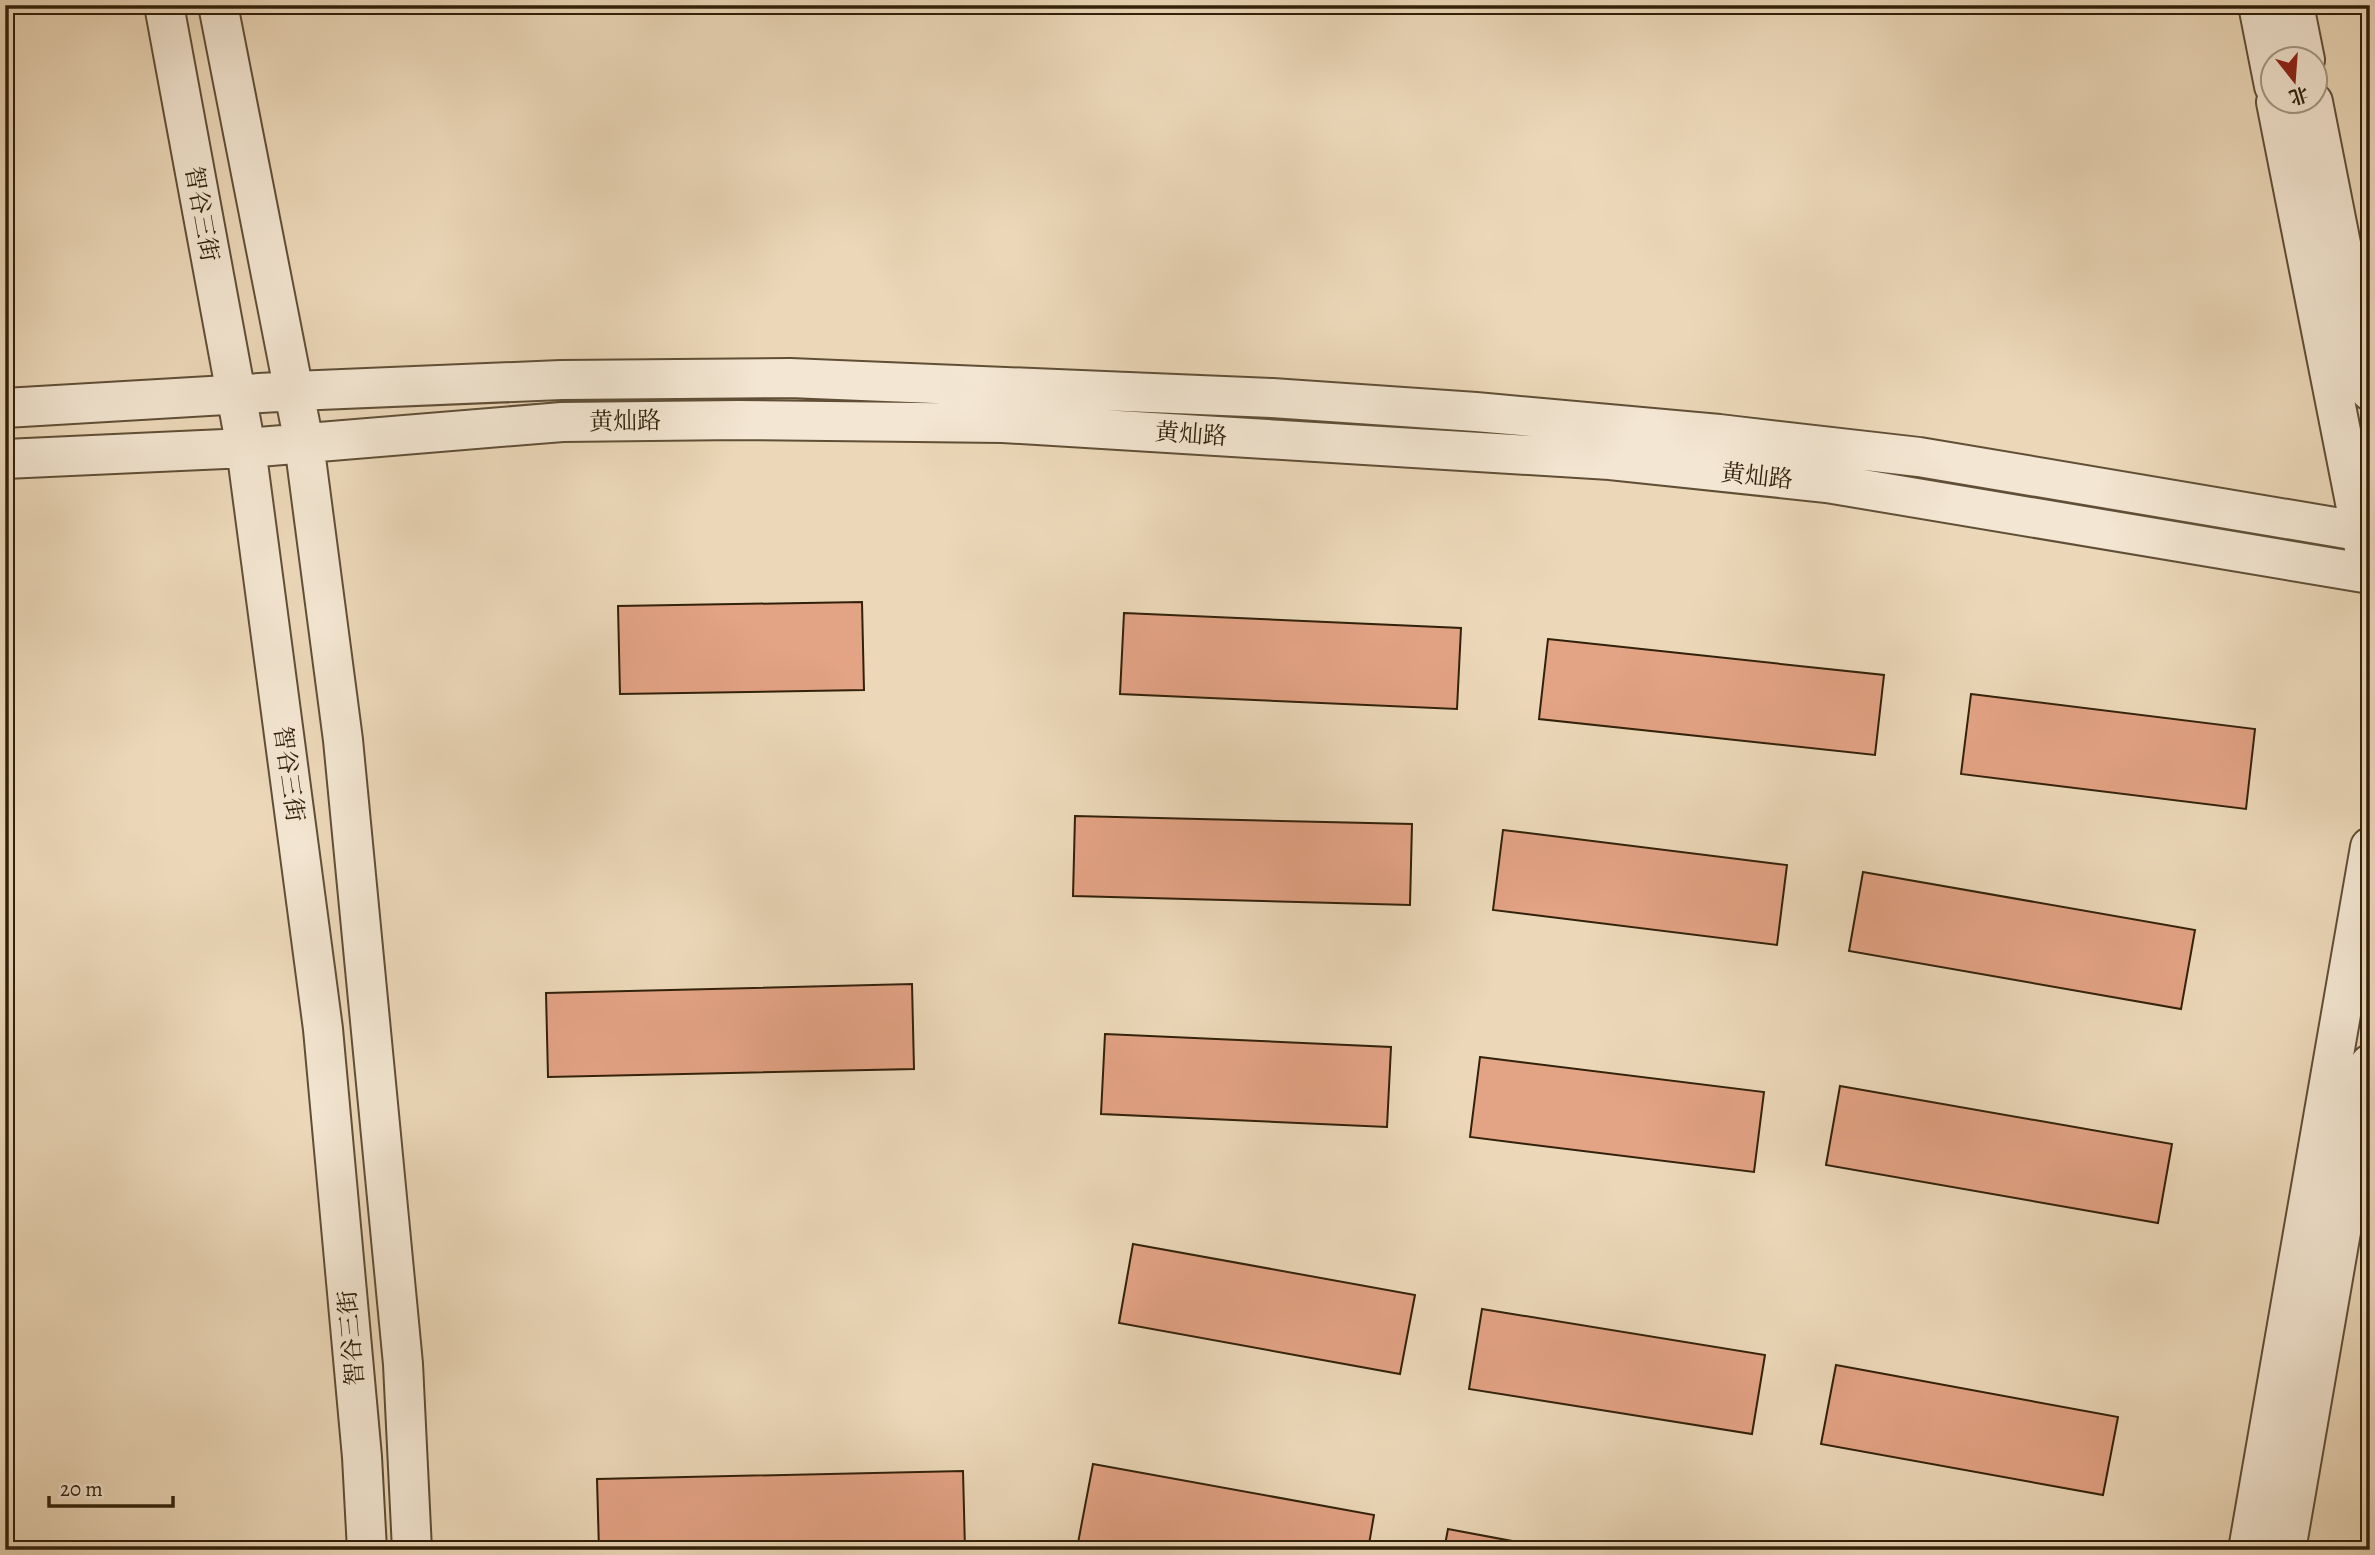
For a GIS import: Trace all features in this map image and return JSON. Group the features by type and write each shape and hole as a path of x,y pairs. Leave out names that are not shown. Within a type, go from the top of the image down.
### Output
{"street":[{"name":"智谷三街","path":"164,5 246,448 323,1029 362,1457 367,1550"},
{"name":"智谷三街","path":"218,5 304,443 342,740 403,1364 412,1550"},
{"path":"2258,5 2266,46"},
{"path":"2294,5 2302,46"},
{"path":"2280,116 2365,532 2370,574"},
{"path":"2316,116 2370,391"},
{"name":"黄灿路","path":"5,408 295,391 561,380 790,378 1272,398 1476,412 1718,434 1919,457 2365,532"},
{"name":"黄灿路","path":"5,460 246,448 562,422 738,419 1003,422 1582,458 1827,484 2370,574"},
{"path":"2248,1550 2370,847"},
{"path":"2286,1550 2370,1065"}],"building":[{"path":"862,602 864,690 620,694 618,606"},
{"path":"1124,613 1461,628 1457,709 1120,694"},
{"path":"1548,639 1884,675 1875,755 1539,719"},
{"path":"1971,694 2255,729 2246,809 1961,774"},
{"path":"1075,816 1412,824 1410,905 1073,896"},
{"path":"1503,830 1787,865 1777,945 1493,910"},
{"path":"1863,872 2195,930 2181,1009 1849,951"},
{"path":"912,984 914,1069 548,1077 546,993"},
{"path":"1105,1034 1391,1047 1387,1127 1101,1114"},
{"path":"1480,1057 1764,1092 1754,1172 1470,1137"},
{"path":"1840,1086 2172,1144 2158,1223 1826,1165"},
{"path":"1133,1244 1415,1295 1400,1374 1119,1323"},
{"path":"1482,1309 1765,1355 1752,1434 1469,1389"},
{"path":"1836,1365 2118,1417 2103,1495 1821,1444"},
{"path":"1093,1464 1374,1515 1368,1550 1116,1550 1078,1543"},
{"path":"963,1471 965,1550 599,1550 597,1479"},
{"path":"1448,1529 1560,1550 1444,1550"}]}
